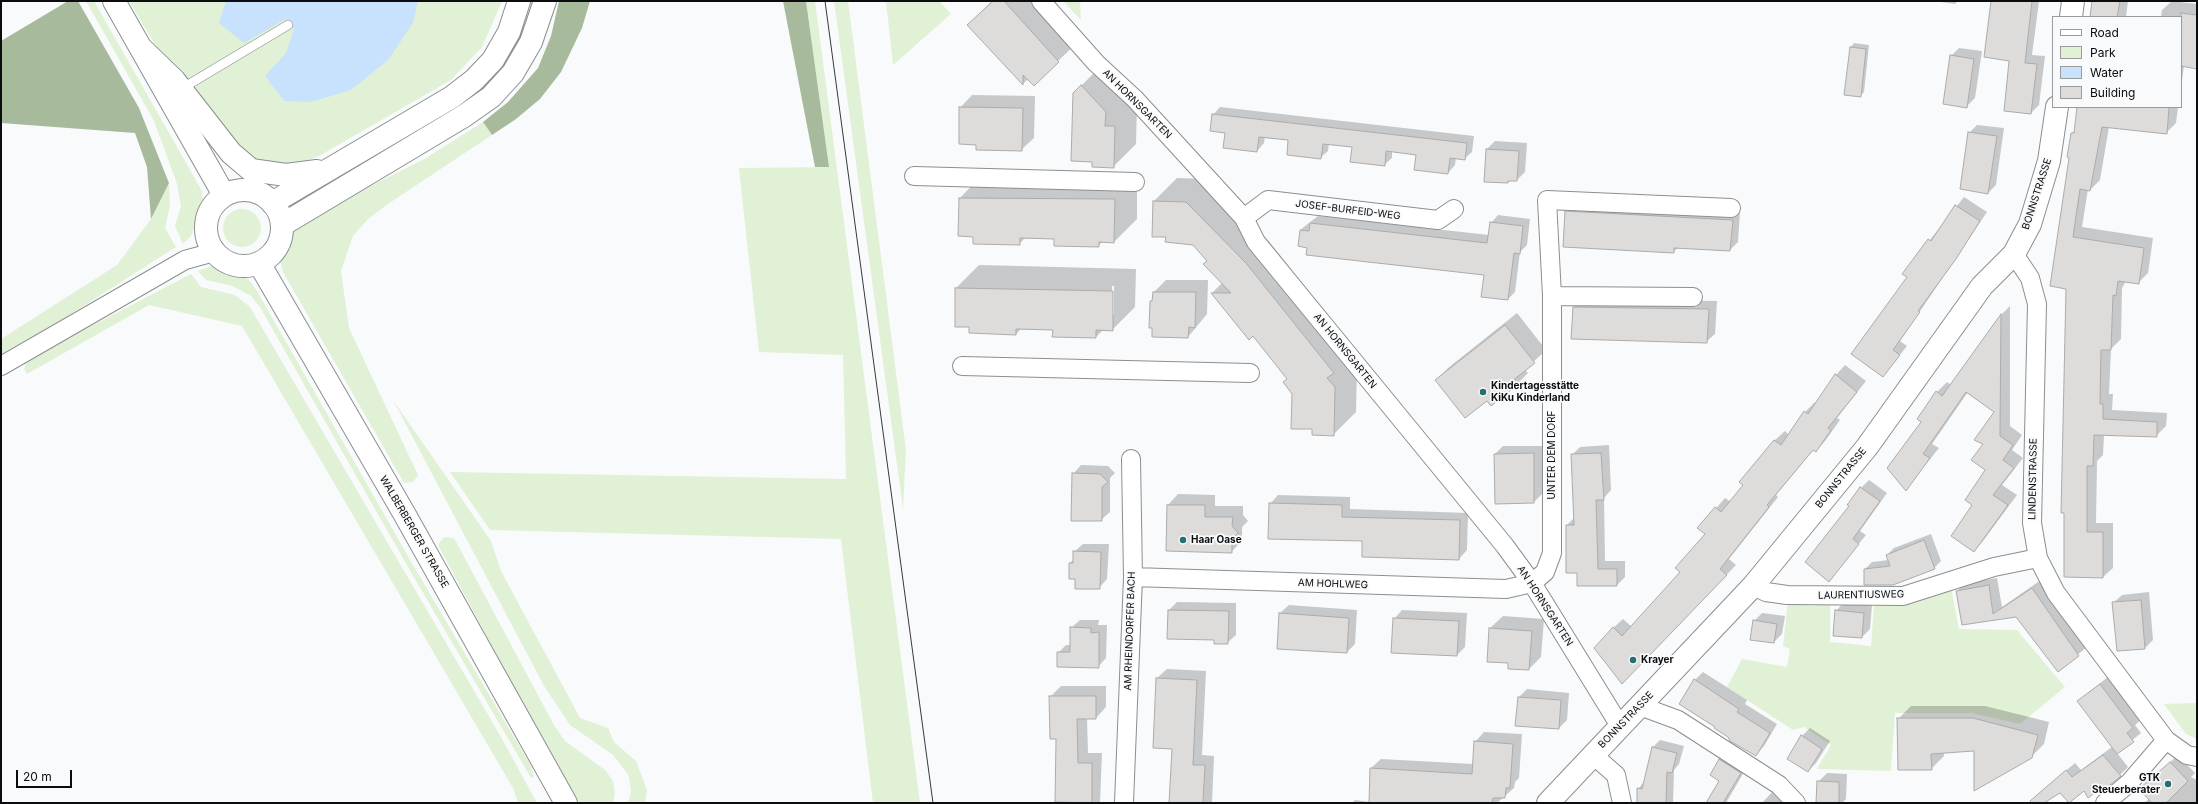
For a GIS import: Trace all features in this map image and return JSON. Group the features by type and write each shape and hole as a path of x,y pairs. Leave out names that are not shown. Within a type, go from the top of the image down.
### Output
{"main road":[{"path":"114,1 224,195"},
{"path":"272,203 324,170 452,97 474,80 493,60 505,39 519,1"},
{"path":"282,225 464,116 491,97 513,72 531,42 545,1"},
{"path":"2071,16 2073,1"},
{"path":"142,49 181,89 231,153 251,170 286,175 324,170"},
{"name":"BONNSTRASSE","path":"1548,803 1753,586 1867,448 1982,286 2014,254 2030,224 2049,161 2057,108"},
{"path":"239,190 254,191 267,198 272,203 282,225 278,243 270,255 259,263 247,266 236,265 224,260 214,252 208,242 206,230 207,217 213,204 224,195 239,190"},
{"name":"WALBERBERGER STRASSE","path":"259,263 435,568 566,803"}],"street":[{"name":"AN HORNSGARTEN","path":"1041,1 1096,63 1135,99 1244,218 1256,242 1505,546 1532,583 1620,726"},
{"path":"914,176 1135,182"},
{"name":"JOSEF-BURFEID-WEG","path":"1244,218 1268,200 1438,220 1454,209"},
{"name":"UNTER DEM DORF","path":"1532,583 1545,572 1552,553 1552,296 1548,200 1731,208"},
{"path":"1,366 185,260 214,252"},
{"name":"LINDENSTRASSE","path":"2014,254 2030,278 2037,304 2032,524 2038,558 2056,593 2166,740 2187,755 2197,757"},
{"path":"1552,296 1693,297"},
{"path":"962,366 1250,373"},
{"name":"AM RHEINDORFER BACH","path":"1124,803 1133,577 1131,459"},
{"name":"LAURENTIUSWEG","path":"1753,586 1766,592 1787,595 1904,596 1994,567 2038,558"},
{"name":"AM HOHLWEG","path":"1133,577 1506,589 1532,583"},
{"path":"1640,706 1678,720 1779,785 1796,803"},
{"path":"2105,803 2130,783 2166,740"},
{"path":"1593,755 1616,775 1622,803"}],"lane":[{"path":"181,89 288,25"}],"green space":[{"path":"68,1 78,1 139,108 169,183 151,219 147,167 135,133 1,123 1,41"},
{"path":"86,1 94,1 202,191 203,203 196,216 195,225 191,236 183,244 175,226 181,206 177,184 154,121"},
{"path":"129,1 502,1 482,47 451,80 319,156 293,166 260,163 246,155 164,60"},
{"path":"525,1 538,1 521,43 500,77 455,114 308,196 304,191 466,101 498,68"},
{"path":"559,1 590,1 582,28 561,72 540,99 516,119 492,135 483,122 508,102 538,68 551,36"},
{"path":"783,1 806,1 829,167 815,167"},
{"path":"806,1 815,1 920,803 873,803 841,539 490,530 450,472 846,479 843,355 759,352 739,168 829,167"},
{"path":"834,1 848,1 906,450 903,509"},
{"path":"886,1 939,1 951,14 893,65"},
{"path":"1063,1 1080,1 1081,20"},
{"path":"483,122 492,135 388,204 368,219 353,236 341,271 349,328 418,475 413,482 404,483 283,272 279,257 287,230 345,192 369,187 426,158"},
{"path":"169,183 170,206 165,228 176,247 63,319 1,354 1,339 117,265 151,219"},
{"path":"238,209 246,209 256,214 260,221 260,235 256,242 246,247 238,247 228,242 226,239 223,232 223,224 228,214 231,212"},
{"path":"211,266 243,276 250,281 257,291 413,565 531,766 534,777 531,778 408,567 260,307 251,296 232,286 206,280 198,271"},
{"path":"191,274 201,287 235,295 250,307 501,737 537,803 518,803 513,788 242,326 149,305 27,374 24,369 28,359"},
{"path":"393,400 491,541 501,571 580,718 608,728 614,742 636,761 647,790 645,803 628,803 631,792 629,776 613,755 570,725 544,686"},
{"path":"444,537 454,538 554,725 565,741 605,770 613,781 615,793 613,803 580,803 540,736 438,545"},
{"path":"1951,587 1959,629 2017,630 2065,687 2020,724 1972,713 1895,713 1891,771 1817,769 1831,745 1804,727 1793,730 1727,687 1742,659 1787,667 1790,649 1783,646 1788,600 1810,606 1830,604 1830,642 1871,646 1874,606 1908,602"},
{"path":"2197,703 2197,739 2186,734 2164,704"}],"water":[{"path":"226,1 418,1 413,23 388,60 351,90 311,102 284,101 265,76 286,53 294,29 286,19 244,43 219,23"}],"building":[{"path":"993,1 1004,1 1059,62 1034,86 1023,75 1023,85 967,25"},
{"path":"1991,1 2032,1 2025,63 2037,64 2031,114 2004,111 2009,61 1984,57"},
{"path":"2092,1 2120,1 2117,16 2090,16"},
{"path":"2181,13 2197,15 2197,69 2182,66"},
{"path":"1850,47 1866,49 1861,97 1844,95"},
{"path":"1950,55 1974,59 1967,108 1943,104"},
{"path":"1081,85 1106,112 1105,126 1115,126 1114,168 1092,167 1092,162 1071,161 1073,93"},
{"path":"959,107 1023,108 1022,151 976,150 976,145 959,144"},
{"path":"2077,108 2169,108 2167,134 2102,127 2090,191 2080,189 2073,237 2144,248 2139,284 2118,281 2116,296 2113,295 2111,350 2101,350 2100,404 2103,404 2103,419 2157,422 2157,437 2094,435 2093,466 2087,466 2087,532 2103,532 2103,578 2064,577 2064,513 2061,513 2066,289 2050,286 2069,158 2067,157 2071,133 2074,133"},
{"path":"1212,114 1467,143 1465,160 1450,158 1448,174 1414,170 1416,155 1386,151 1385,166 1350,162 1352,147 1323,144 1321,159 1287,155 1288,140 1259,137 1257,152 1223,148 1225,133 1210,131"},
{"path":"1968,132 1997,136 1988,194 1960,189"},
{"path":"1486,149 1519,151 1517,181 1508,181 1508,183 1484,182"},
{"path":"959,198 1115,199 1114,243 1099,242 1099,247 1054,246 1054,239 1020,238 1020,245 973,244 973,237 958,236"},
{"path":"1153,201 1186,202 1246,263 1334,373 1327,378 1335,387 1334,436 1312,435 1312,429 1291,429 1292,394 1283,382 1287,379 1253,336 1249,340 1211,293 1231,293 1203,264 1207,261 1193,245 1165,242 1166,237 1152,237"},
{"path":"1955,205 1980,221 1956,259 1918,311 1920,312 1893,350 1900,355 1883,377 1851,354 1907,277 1902,274 1928,239 1931,241"},
{"path":"1565,211 1733,220 1730,251 1674,248 1674,253 1563,247"},
{"path":"1490,222 1523,226 1520,254 1514,253 1508,300 1481,297 1484,275 1306,255 1307,248 1298,246 1300,230 1309,231 1310,223 1487,243"},
{"path":"955,288 1113,291 1113,331 1096,330 1096,338 1052,337 1053,330 1016,329 1016,335 969,333 969,327 955,327"},
{"path":"1153,292 1196,292 1195,328 1189,327 1188,338 1152,337 1152,328 1149,328 1150,301 1152,301"},
{"path":"1573,307 1709,309 1707,343 1571,339"},
{"path":"2001,314 2000,436 2013,445 2003,460 2014,468 1993,495 2008,505 1974,552 1951,536 1972,505 1965,500 1985,470 1971,460 1983,444 1974,440 1994,412 1966,392 1923,454 1930,458 1906,491 1887,468 1921,422 1917,419 1936,391 1942,396"},
{"path":"1505,325 1535,363 1512,381 1516,386 1491,406 1487,401 1465,418 1435,380"},
{"path":"1835,374 1857,392 1828,428 1831,430 1816,452 1813,450 1767,505 1769,507 1720,569 1727,575 1622,684 1594,648 1613,627 1622,636 1680,572 1675,568 1705,534 1697,528 1715,507 1721,512 1743,485 1739,482 1774,440 1781,445 1804,411 1808,414"},
{"path":"1534,453 1534,503 1495,504 1494,454"},
{"path":"1601,453 1604,500 1596,500 1598,569 1617,569 1617,586 1577,586 1577,573 1566,573 1566,525 1574,525 1571,454"},
{"path":"1072,473 1100,474 1108,482 1102,487 1102,521 1071,521"},
{"path":"1860,487 1880,501 1853,539 1859,544 1829,582 1805,562 1849,506 1847,505"},
{"path":"1269,503 1342,505 1342,517 1460,520 1459,560 1362,557 1362,541 1268,539"},
{"path":"1167,505 1205,505 1205,517 1233,517 1232,526 1238,533 1232,539 1232,553 1166,551"},
{"path":"1924,540 1935,569 1893,585 1864,585 1864,569 1890,566 1886,555"},
{"path":"1073,551 1101,552 1100,589 1075,589 1075,579 1069,579 1069,563 1073,563"},
{"path":"1989,585 1993,614 2032,588 2079,656 2058,672 2016,617 1962,625 1956,591"},
{"path":"2141,600 2145,649 2117,651 2112,602"},
{"path":"1168,610 1229,611 1228,644 1214,644 1214,640 1167,639"},
{"path":"1835,610 1864,613 1862,638 1833,636"},
{"path":"1279,613 1349,618 1347,653 1277,649"},
{"path":"1393,618 1459,621 1457,656 1391,653"},
{"path":"1753,620 1777,624 1774,643 1750,640"},
{"path":"1070,627 1091,628 1091,633 1099,632 1099,668 1057,667 1057,652 1070,652"},
{"path":"1489,628 1532,631 1529,670 1508,669 1508,663 1487,662"},
{"path":"1156,678 1197,680 1193,765 1205,765 1203,803 1169,803 1172,749 1153,748"},
{"path":"1694,679 1739,709 1737,712 1770,733 1756,756 1730,741 1728,737 1714,728 1715,727 1679,704"},
{"path":"2100,684 2133,728 2127,733 2134,742 2117,754 2077,701"},
{"path":"1049,696 1096,696 1096,719 1077,719 1078,763 1092,763 1092,803 1055,802 1056,739 1050,739"},
{"path":"1518,697 1561,700 1559,729 1515,726"},
{"path":"1897,718 1973,718 2038,735 2032,758 1974,791 1974,751 1931,754 1932,770 1898,770"},
{"path":"1801,735 1822,749 1808,772 1787,759"},
{"path":"1474,741 1513,744 1510,788 1506,788 1505,798 1493,798 1492,803 1369,803 1370,768 1472,774"},
{"path":"1652,747 1677,753 1672,773 1667,772 1666,803 1637,803 1637,788 1642,789"},
{"path":"2103,755 2121,776 2105,789 2103,786 2088,798 2084,791 2069,803 2060,793 2044,803 2031,803 2030,801 2066,770 2072,777"},
{"path":"1719,759 1741,773 1723,803 1706,803 1719,781 1710,775"},
{"path":"2170,762 2188,781 2166,803 2152,803 2139,789"},
{"path":"1817,781 1839,782 1839,803 1816,803"}],"tram line":[{"path":"825,1 933,803"}],"place":[{"name":"Kindertagesstätte KiKu Kinderland","path":"1483,392"},
{"name":"Haar Oase","path":"1183,540"},
{"name":"Krayer","path":"1633,660"},
{"name":"GTK Steuerberater","path":"2168,784"}]}
